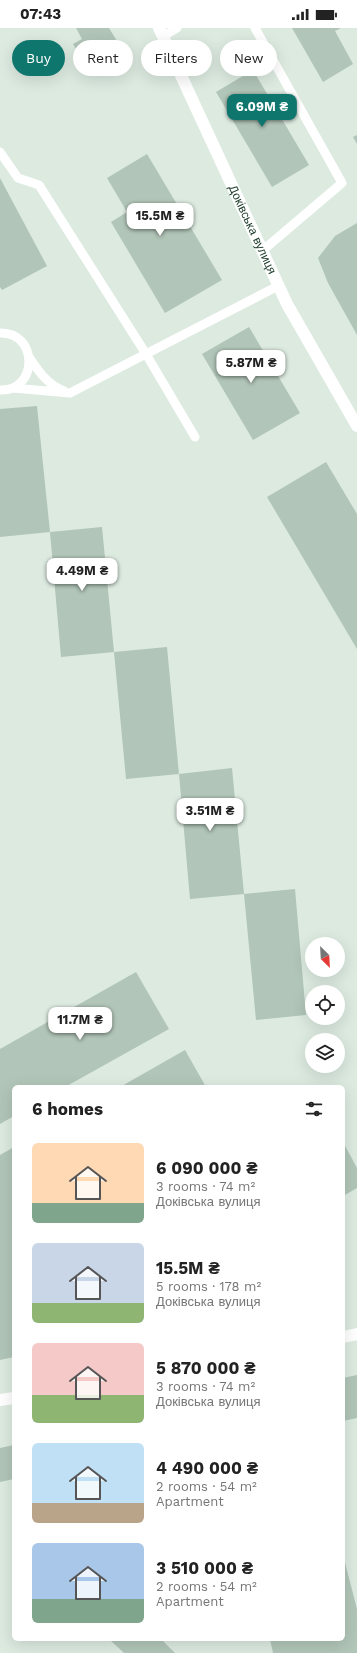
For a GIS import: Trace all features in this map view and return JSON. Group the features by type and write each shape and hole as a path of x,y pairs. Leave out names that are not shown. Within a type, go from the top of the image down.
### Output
{"street":[{"name":"Доківська вулиця","path":"162,32 286,304 357,426"},
{"path":"345,1337 357,1334"},
{"path":"0,1400 12,1398"}],"lane":[{"path":"162,32 177,28"},
{"path":"255,28 342,183 262,252"},
{"path":"0,152 18,178 39,185 146,354 195,437"},
{"path":"0,390 12,388 70,393 278,286"},
{"path":"2,332 14,336 21,341 29,358 43,378 56,388 70,393"},
{"path":"12,388 20,383 26,376 29,367 29,358"}],"building":[{"path":"76,28 109,28 116,40 80,40 82,39"},
{"path":"292,28 341,28 335,31 353,64 323,82"},
{"path":"243,76 257,76 309,165 272,187 216,92"},
{"path":"357,135 357,144 353,137"},
{"path":"147,154 222,280 165,313 111,222 127,212 107,178"},
{"path":"0,178 47,266 2,290 0,287"},
{"path":"357,223 357,335 328,283 318,258 335,236"},
{"path":"249,327 300,413 253,440 202,354"},
{"path":"37,406 50,532 0,537 0,409"},
{"path":"326,462 357,514 357,649 267,497"},
{"path":"102,527 114,652 61,657 50,532"},
{"path":"167,647 179,774 126,779 114,652"},
{"path":"232,768 244,894 190,899 179,774"},
{"path":"295,889 305,1015 256,1020 244,894"},
{"path":"136,972 169,1029 69,1085 12,1085 12,1117 0,1124 0,1049"},
{"path":"185,1050 205,1085 124,1085"},
{"path":"345,1146 357,1168 357,1188 345,1195"},
{"path":"12,1148 12,1357 0,1360 0,1155"},
{"path":"357,1375 357,1418 345,1421 345,1378"},
{"path":"12,1445 12,1479 0,1482 0,1448"},
{"path":"345,1563 357,1609 357,1653 273,1653 270,1641 345,1641"},
{"path":"111,1641 163,1641 175,1653 124,1653"}]}
